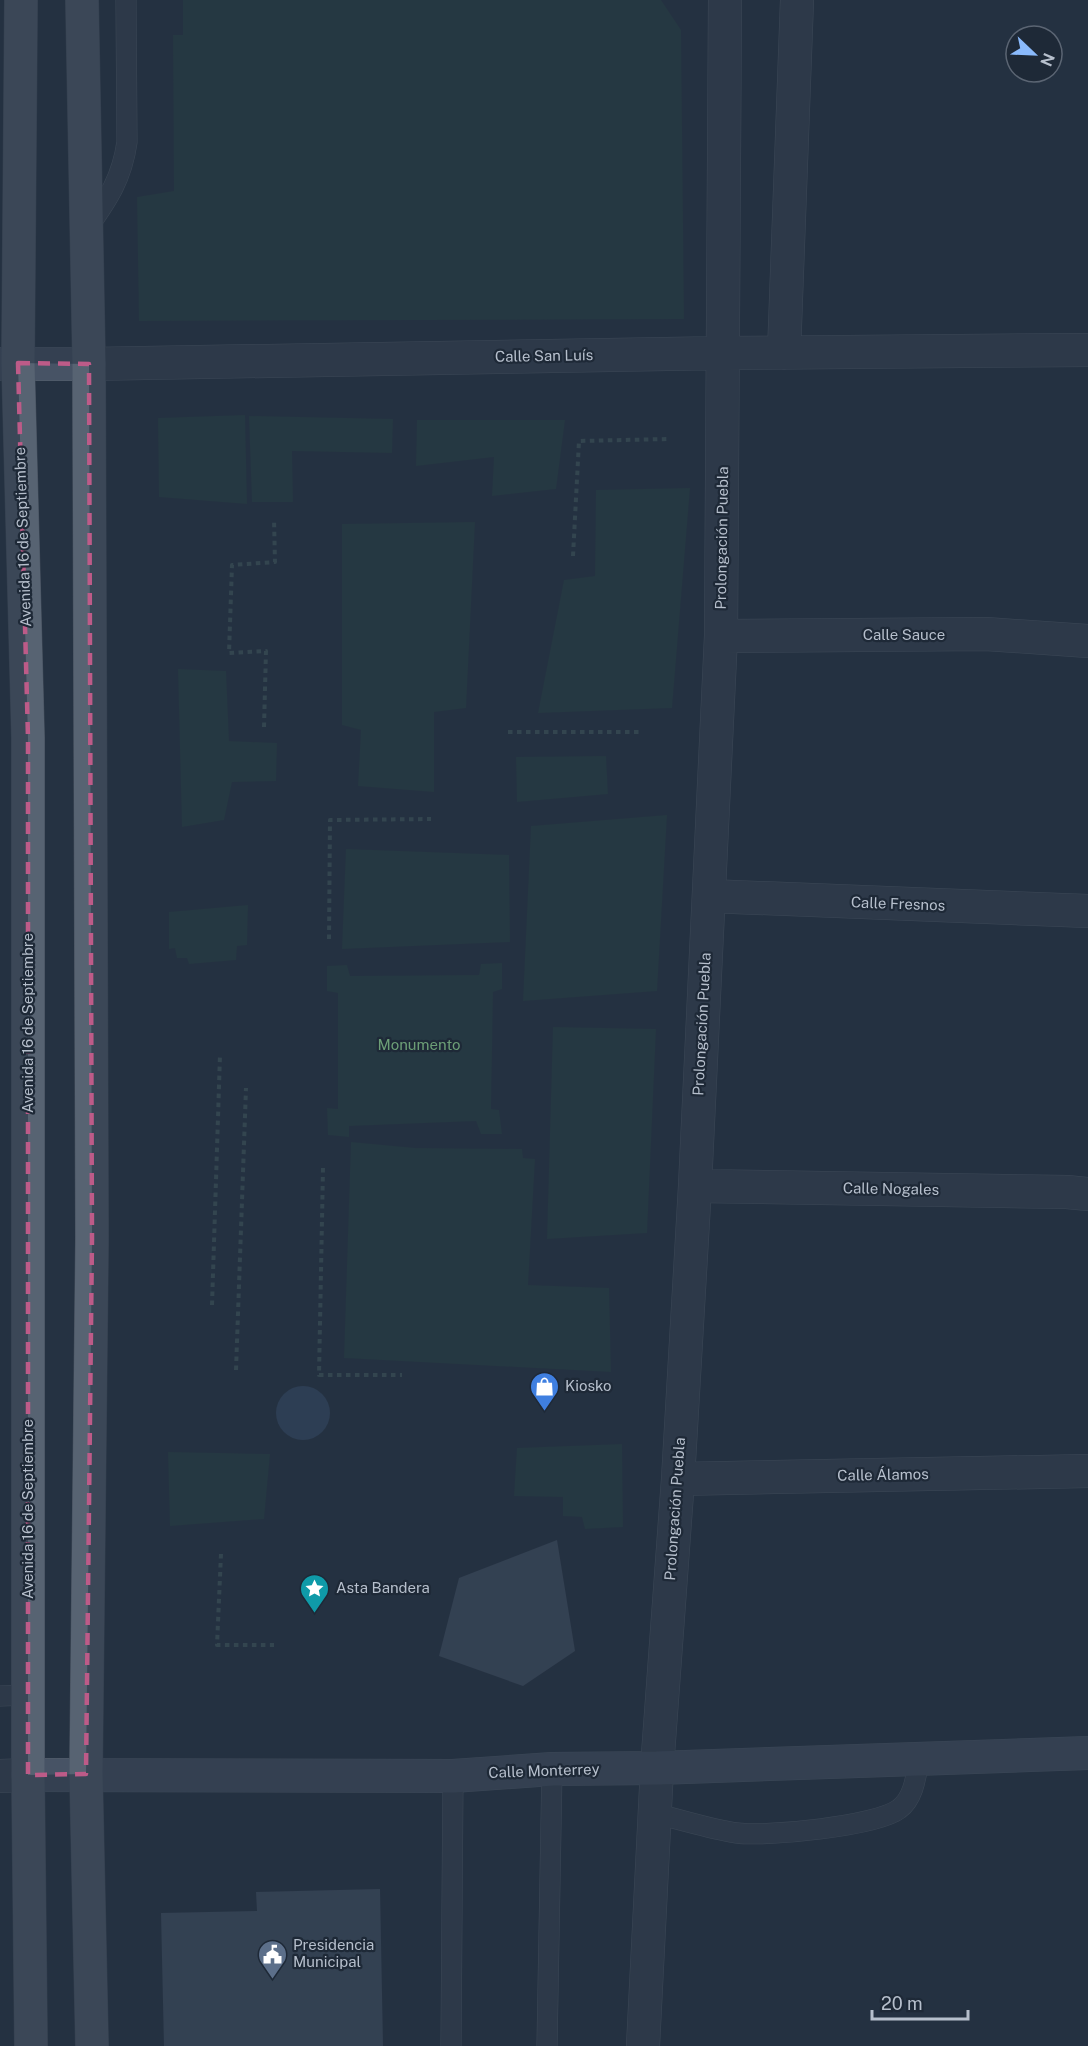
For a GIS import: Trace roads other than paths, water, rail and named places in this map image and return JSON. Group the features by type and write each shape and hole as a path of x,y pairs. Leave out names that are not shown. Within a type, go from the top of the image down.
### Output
{"main road":[{"name":"Avenida 16 de Septiembre","path":"21,0 9,364 28,738 14,1775 31,2046"},
{"path":"82,0 89,364 92,1239 86,1774 92,2046"}],"street":[{"name":"Prolongación Puebla","path":"643,2046 657,1768 678,1479 721,636 725,0"},
{"path":"784,353 797,0"},
{"name":"Calle San Luís","path":"9,364 1088,350"},
{"name":"Calle Sauce","path":"721,636 986,634 1088,641"},
{"name":"Calle Fresnos","path":"709,896 1088,911"},
{"name":"Calle Nogales","path":"694,1186 1088,1194"},
{"name":"Calle Álamos","path":"678,1479 1088,1471"},
{"name":"Calle Monterrey","path":"14,1775 453,1776 552,1769 657,1768 1088,1753"}],"lane":[{"path":"86,229 116,185 124,161 127,142 126,0"},
{"path":"656,1814 739,1833 822,1830 881,1817 899,1810 909,1797 919,1759"},
{"path":"547,2046 552,1769"},
{"path":"451,2046 453,1776"}],"water":[{"path":"298,1386 308,1386 318,1390 326,1398 330,1413 326,1428 318,1436 308,1440 298,1440 288,1436 280,1428 276,1418 276,1408 280,1398 288,1390"}],"place":[{"name":"Kiosko","path":"544,1412"},
{"name":"Asta Bandera","path":"315,1614"},
{"name":"Presidencia Municipal","path":"272,1980"}],"park label":[{"name":"Monumento","path":"419,1045"}]}
